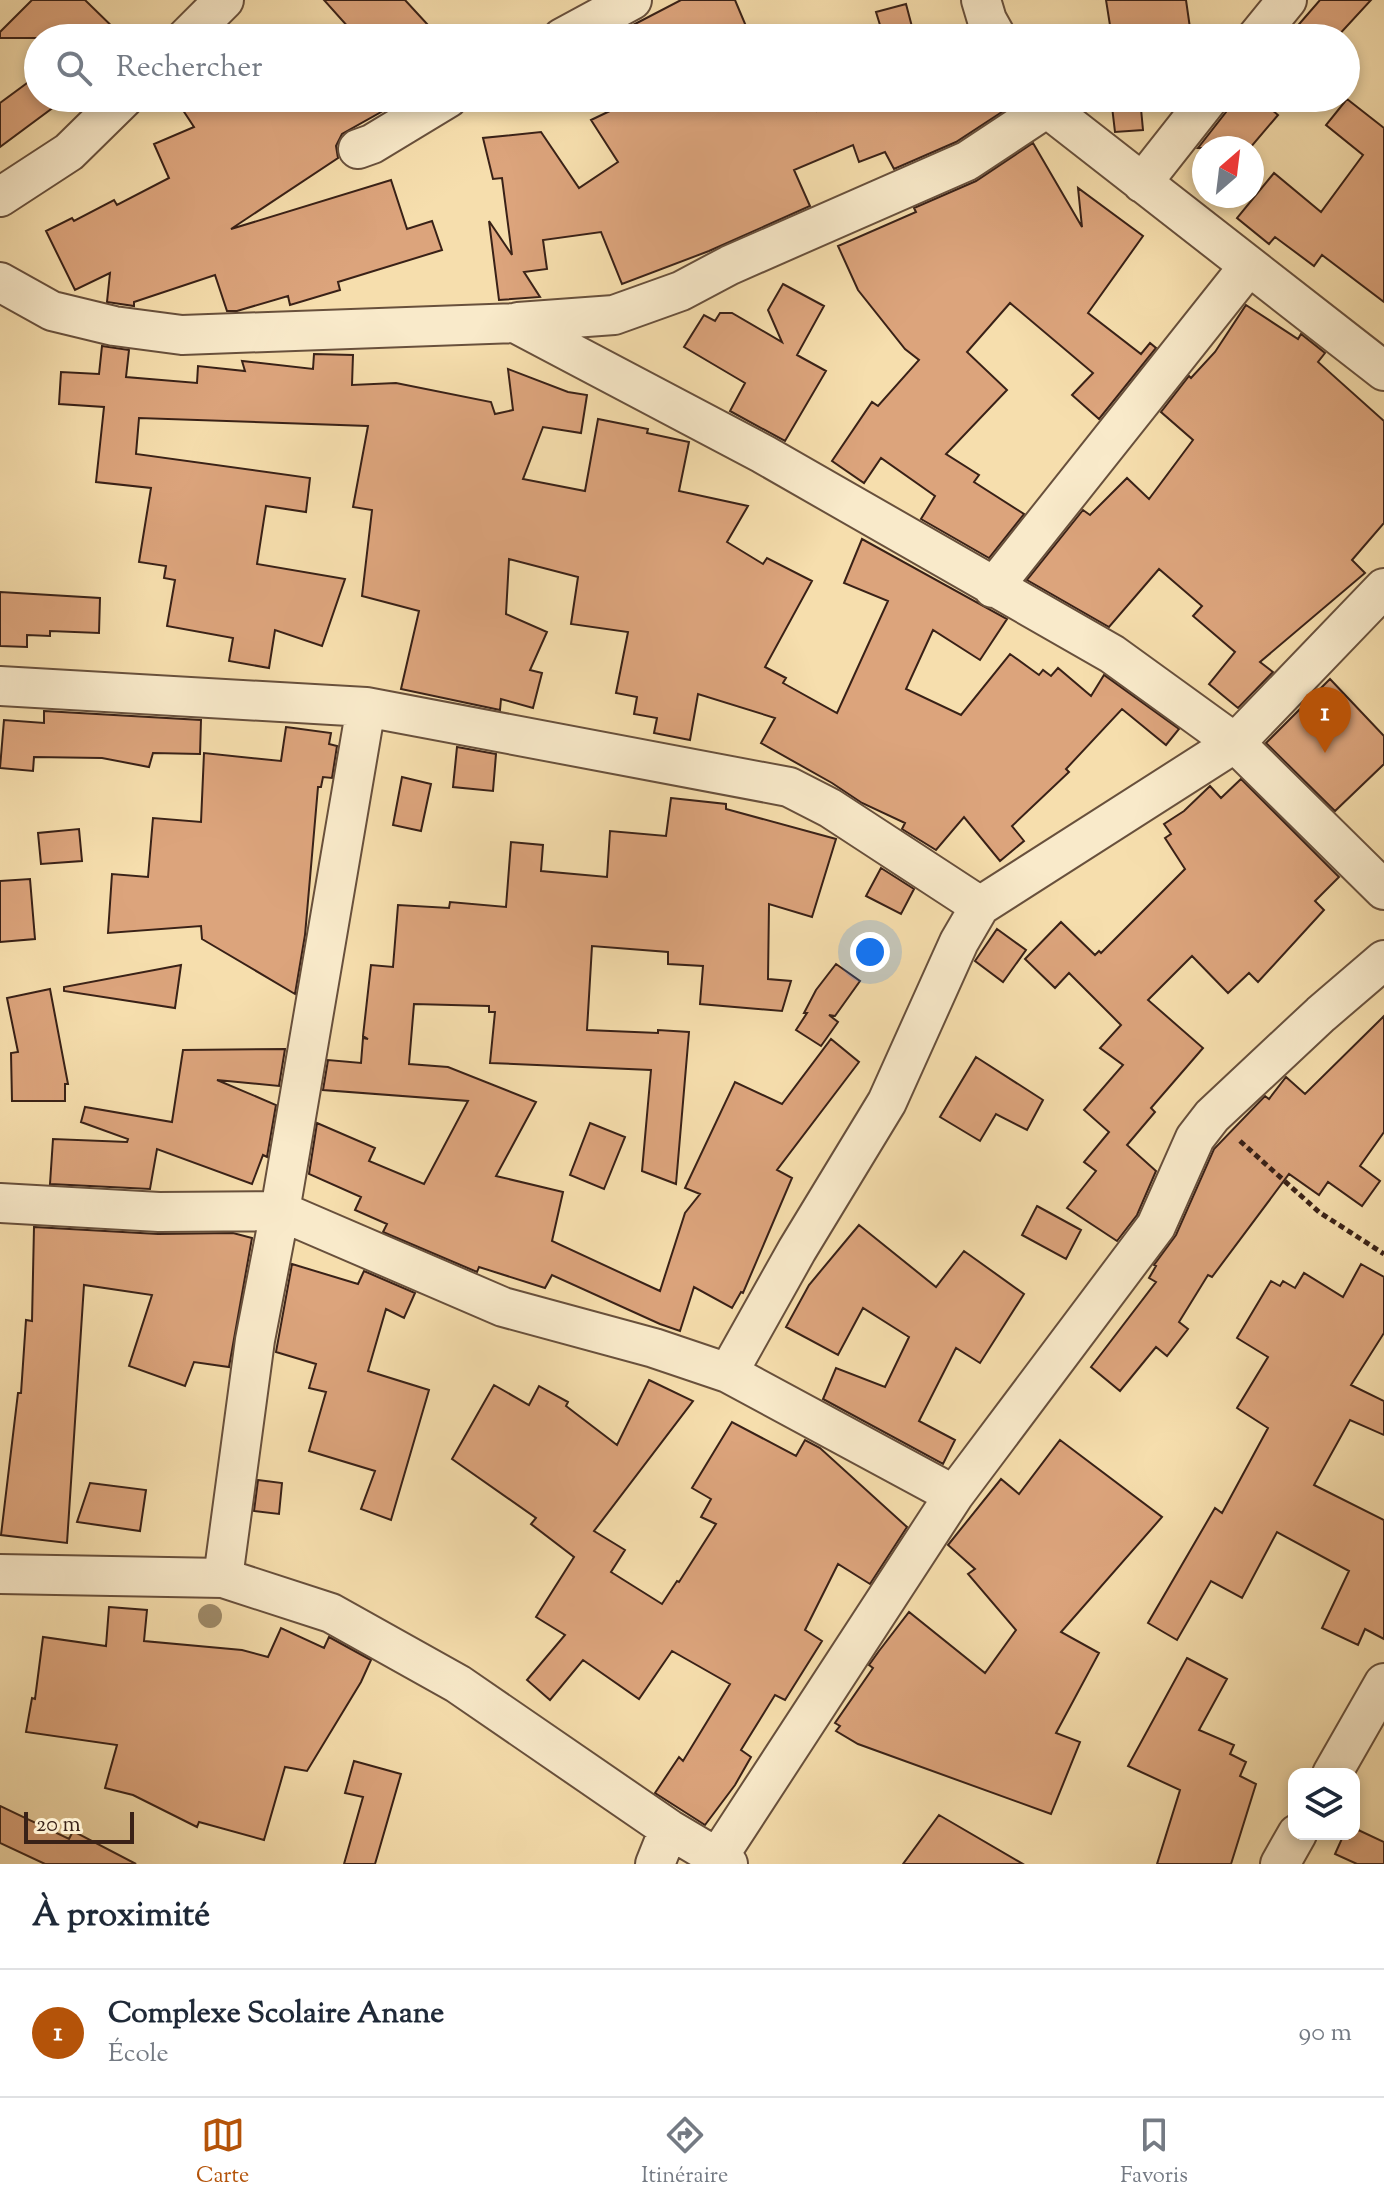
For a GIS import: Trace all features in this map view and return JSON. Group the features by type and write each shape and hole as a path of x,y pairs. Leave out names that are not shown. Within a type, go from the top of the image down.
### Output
{"street":[{"path":"200,24 224,0"},
{"path":"588,24 632,0"},
{"path":"981,0 989,24"},
{"path":"1267,24 1284,2"},
{"path":"0,197 69,152 110,112"},
{"path":"358,149 372,144 425,112"},
{"path":"0,282 52,311 114,326 182,335 580,320 614,315 681,291 730,265 967,161 1030,112"},
{"path":"1053,112 1384,371"},
{"path":"1142,183 1198,112"},
{"path":"993,588 1248,267"},
{"path":"515,323 763,454 1112,654 1235,743 1384,890"},
{"path":"728,1373 797,1250 887,1102 959,942 980,906 1235,743 1384,588"},
{"path":"0,686 366,707 789,787 830,808 980,906"},
{"path":"223,1578 255,1340 366,707"},
{"path":"0,1574 223,1578 331,1613 458,1684 669,1829 723,1860 954,1495 1156,1226 1195,1138 1212,1116 1384,960"},
{"path":"0,1203 159,1212 280,1211 515,1311 654,1348 728,1373 954,1495"},
{"path":"1335,1768 1384,1683"},
{"path":"655,1864 669,1829"},
{"path":"1280,1864 1294,1840"}],"path":[{"path":"1212,1116 1319,1212 1384,1254"}],"building":[{"path":"32,0 85,0 110,24 24,24 24,38 0,38 0,32"},
{"path":"324,0 405,0 427,24 345,24"},
{"path":"681,0 735,0 745,24 635,24"},
{"path":"1106,0 1186,0 1189,24 1110,24"},
{"path":"1320,0 1371,0 1349,24 1299,24"},
{"path":"906,4 911,24 880,24 876,12"},
{"path":"24,85 24,112 47,112 0,147 0,103"},
{"path":"1360,109 1384,128 1384,302 1322,255 1314,266 1275,237 1269,244 1237,218 1245,208 1264,208 1264,185 1274,173 1321,212 1363,155 1326,125 1336,112 1360,112"},
{"path":"184,112 381,112 342,134 336,146 338,158 231,229 391,180 407,229 432,221 442,250 338,282 340,290 290,305 288,296 237,311 227,311 215,275 134,302 134,306 107,302 110,273 75,290 46,231 72,218 74,221 114,200 117,205 169,178 154,144 194,127"},
{"path":"608,112 1002,112 956,142 894,169 885,152 859,162 853,145 794,170 810,206 709,251 622,284 601,232 543,240 547,269 524,272 540,297 499,300 489,221 512,255 502,178 493,179 483,138 541,132 579,188 618,162 591,120"},
{"path":"1113,112 1141,112 1143,130 1115,132"},
{"path":"1226,112 1274,112 1278,115 1260,136 1207,136"},
{"path":"1033,143 1082,227 1078,188 1143,236 1088,313 1141,354 1150,343 1156,348 1099,419 1072,395 1093,373 1010,303 967,352 1007,390 946,454 979,475 974,482 1024,514 989,558 921,519 935,496 881,458 864,483 832,461 872,402 878,406 919,360 905,349 858,290 838,246 916,212 914,208 976,181"},
{"path":"783,284 824,306 797,355 826,371 785,441 730,411 745,383 684,347 704,315 715,321 720,313 732,313 782,342 768,310"},
{"path":"1246,305 1298,339 1301,334 1325,353 1318,362 1384,421 1384,523 1352,560 1365,573 1260,662 1273,672 1238,708 1209,684 1235,652 1193,616 1202,606 1159,569 1109,627 1027,580 1083,510 1090,515 1127,478 1149,499 1193,440 1161,412 1189,376 1191,378 1215,352"},
{"path":"102,346 129,350 126,377 197,383 198,366 245,371 242,361 313,369 314,354 353,355 352,385 396,383 491,402 495,414 513,410 508,369 568,392 587,395 581,433 543,427 523,479 585,491 598,419 648,429 647,433 689,442 679,491 748,506 727,542 763,564 767,558 812,581 765,667 786,678 783,683 837,713 888,601 844,583 862,539 1007,619 980,660 933,630 906,689 961,715 1010,654 1039,675 1043,670 1051,676 1058,668 1091,696 1104,675 1179,729 1166,745 1122,709 1066,769 1069,772 1012,826 1024,841 1000,861 964,817 936,850 902,829 905,823 862,803 761,743 775,718 698,694 690,740 654,733 657,718 634,714 637,697 616,693 628,632 571,624 578,577 509,559 506,614 547,632 530,670 542,673 533,708 501,699 500,710 401,689 419,611 362,596 372,510 353,507 368,426 139,418 136,454 310,478 306,512 266,506 257,564 345,579 322,646 275,630 269,668 229,661 233,638 167,626 175,580 164,578 166,566 139,562 151,488 96,482 104,407 59,404 61,372 99,374"},
{"path":"0,592 100,598 99,633 50,631 50,636 27,635 27,647 0,646"},
{"path":"1330,679 1384,736 1384,764 1335,811 1266,743"},
{"path":"44,711 201,720 200,754 153,753 149,767 102,758 34,757 33,771 0,768 4,720 44,723"},
{"path":"286,727 331,733 329,744 337,746 332,778 323,777 321,787 318,787 305,935 295,994 202,939 201,926 108,933 112,874 148,877 153,818 201,822 204,753 281,761"},
{"path":"457,747 496,754 493,791 453,787"},
{"path":"402,777 431,784 421,831 393,825"},
{"path":"1241,779 1339,877 1315,901 1324,910 1258,982 1249,973 1228,993 1192,956 1148,1000 1203,1048 1151,1108 1155,1112 1127,1145 1156,1171 1137,1215 1117,1241 1067,1208 1096,1171 1084,1162 1109,1132 1084,1110 1123,1065 1100,1048 1121,1025 1069,973 1055,988 1025,959 1061,922 1095,955 1099,951 1101,953 1185,869 1165,838 1171,834 1164,824 1184,811 1210,786 1221,798"},
{"path":"671,798 726,804 726,809 836,839 812,917 769,904 768,979 791,981 782,1011 700,1004 703,966 668,964 668,952 592,946 587,1030 689,1032 676,1184 642,1171 651,1070 490,1063 495,1012 489,1012 489,1006 414,1004 409,1064 448,1067 536,1102 496,1176 563,1192 552,1241 660,1291 685,1213 700,1194 685,1188 735,1082 782,1104 831,1039 859,1062 777,1170 792,1178 743,1293 732,1308 694,1287 680,1331 552,1275 545,1288 479,1267 477,1272 383,1232 387,1224 355,1210 361,1197 309,1174 317,1123 375,1148 369,1161 424,1184 468,1101 323,1090 328,1060 361,1063 363,1038 368,1039 363,1036 371,965 393,967 398,905 449,908 450,902 506,907 511,842 543,845 541,871 607,877 610,831 666,836"},
{"path":"79,829 82,861 41,864 38,833"},
{"path":"881,868 914,889 901,914 866,896"},
{"path":"30,879 35,939 0,942 0,881"},
{"path":"997,929 1026,950 1003,982 975,961"},
{"path":"836,964 860,981 835,1016 829,1015 838,1022 821,1046 796,1030 816,990"},
{"path":"181,965 175,1008 64,991 64,987"},
{"path":"50,989 68,1084 65,1084 65,1101 12,1101 11,1053 18,1052 7,998"},
{"path":"1384,1016 1384,1132 1360,1166 1380,1181 1362,1206 1328,1182 1319,1195 1289,1174 1212,1277 1208,1275 1179,1322 1188,1329 1167,1356 1156,1347 1120,1391 1091,1367 1156,1282 1149,1278 1154,1265 1176,1235 1214,1149 1265,1096 1269,1099 1286,1077 1305,1094"},
{"path":"285,1049 279,1086 217,1080 276,1105 267,1157 263,1155 252,1184 157,1149 150,1189 50,1184 53,1139 127,1142 128,1139 81,1122 85,1107 172,1122 183,1050"},
{"path":"976,1057 1043,1100 1027,1130 996,1114 980,1141 940,1117"},
{"path":"590,1123 625,1137 604,1189 570,1175"},
{"path":"1037,1206 1081,1230 1066,1259 1022,1235"},
{"path":"859,1225 936,1287 964,1251 1024,1294 980,1363 956,1348 919,1421 955,1440 943,1464 823,1399 836,1368 885,1387 909,1337 863,1308 838,1355 786,1327 809,1285"},
{"path":"34,1227 158,1234 233,1233 252,1238 229,1367 194,1362 185,1386 129,1366 152,1295 84,1285 67,1543 1,1535 18,1393 21,1393 26,1320 32,1321"},
{"path":"292,1264 358,1284 364,1271 415,1293 404,1318 386,1309 368,1371 429,1390 391,1520 361,1509 375,1471 309,1451 326,1392 309,1388 316,1364 276,1352"},
{"path":"1361,1264 1384,1277 1384,1333 1351,1385 1384,1401 1384,1435 1350,1420 1314,1485 1384,1520 1384,1639 1365,1629 1358,1645 1322,1628 1349,1571 1277,1532 1242,1598 1211,1581 1177,1640 1148,1623 1215,1508 1222,1513 1268,1428 1237,1408 1268,1357 1237,1338 1271,1281 1280,1286 1283,1281 1295,1288 1304,1273 1343,1297"},
{"path":"649,1380 693,1401 594,1531 625,1550 611,1572 662,1604 716,1524 701,1517 711,1499 692,1488 732,1422 796,1456 805,1440 820,1448 907,1527 870,1584 838,1564 805,1630 822,1641 785,1700 775,1695 741,1750 751,1757 735,1785 705,1825 655,1793 679,1757 683,1761 730,1684 672,1651 639,1699 583,1660 550,1700 527,1680 565,1635 536,1617 574,1557 531,1524 536,1518 452,1459 494,1385 529,1405 539,1386 568,1402 566,1406 617,1445"},
{"path":"1060,1440 1162,1517 1061,1632 1099,1653 1056,1733 1080,1742 1051,1814 858,1744 836,1731 840,1726 835,1723 873,1668 869,1665 909,1612 985,1673 1016,1630 968,1574 975,1569 948,1545 1001,1479 1019,1494"},
{"path":"258,1480 282,1483 279,1514 254,1511"},
{"path":"90,1483 146,1490 140,1531 77,1522"},
{"path":"109,1607 147,1610 144,1641 242,1650 268,1657 281,1628 324,1648 329,1637 371,1660 307,1771 285,1767 264,1840 199,1822 197,1827 133,1795 105,1788 117,1745 26,1732 32,1698 35,1699 43,1637 106,1646"},
{"path":"1187,1658 1227,1679 1199,1730 1234,1745 1230,1754 1246,1762 1240,1776 1256,1784 1231,1864 1157,1864 1180,1790 1128,1766"},
{"path":"354,1761 401,1774 375,1864 344,1864 363,1797 345,1793"},
{"path":"0,1806 69,1839 73,1831 136,1864 45,1864 0,1843"},
{"path":"939,1815 1023,1864 903,1864"},
{"path":"1360,1831 1384,1842 1384,1864 1357,1864 1335,1854 1341,1840 1360,1840"}],"place":[{"name":"Complexe Scolaire Anane","path":"1325,753"}]}
